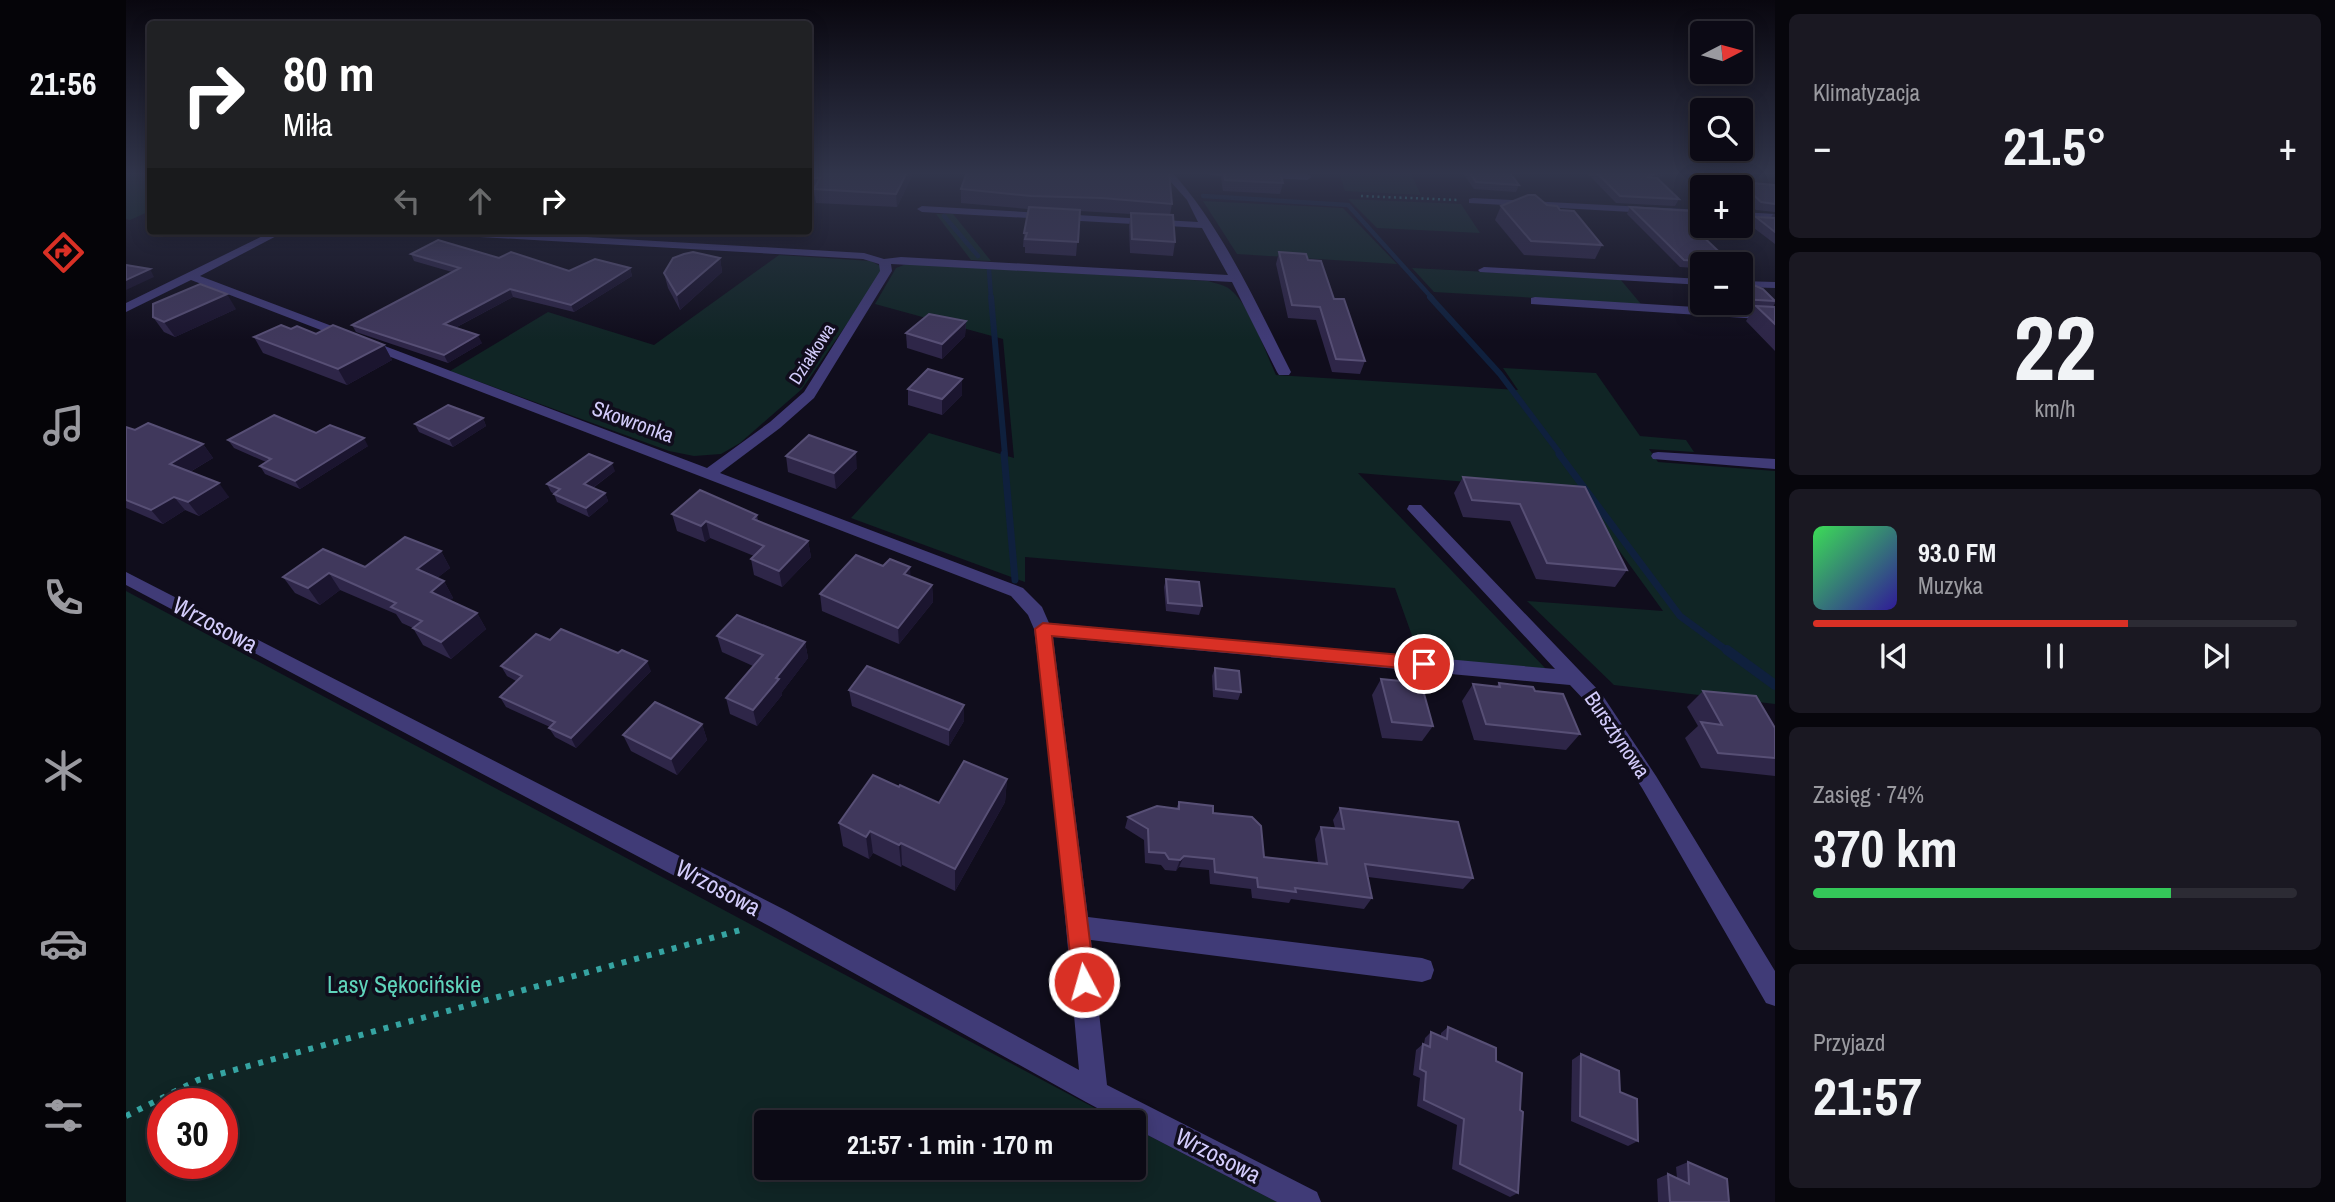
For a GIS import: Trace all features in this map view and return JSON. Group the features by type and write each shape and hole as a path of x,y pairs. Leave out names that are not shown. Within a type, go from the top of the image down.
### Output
{"street":[{"path":"1206,228 1284,372"},
{"path":"126,308 273,235"},
{"path":"498,235 864,256 883,262 901,260 1235,279"},
{"name":"Działkowa","path":"710,473 775,425 809,395 886,271 883,262"},
{"path":"1484,270 1690,281"},
{"name":"Skowronka","path":"190,276 1017,592 1036,612 1043,629"},
{"path":"1753,284 1775,285"},
{"path":"1535,301 1775,316"},
{"path":"1658,456 1775,464"},
{"name":"Bursztynowa","path":"1415,509 1594,698 1649,782 1775,995"},
{"name":"Wrzosowa","path":"126,578 779,919 1096,1093 1307,1202"},
{"path":"1096,1093 1043,629 1576,678"},
{"path":"1078,927 1422,970"}],"path":[{"path":"126,1116 198,1080 779,919"}],"green space":[{"path":"947,228 964,228 991,261 971,260"},
{"path":"1220,228 1362,228 1397,264 1237,254"},
{"path":"1379,228 1477,228 1480,233"},
{"path":"779,255 871,261 880,266 882,273 802,389 740,443 721,454 694,456 669,451 450,371 548,312 654,345"},
{"path":"909,263 1208,281 1225,286 1240,299 1246,309 1276,375 1518,390 1503,368 1596,373 1640,436 1686,440 1694,452 1649,449 1658,462 1775,471 1775,704 1614,685 1527,601 1663,611 1576,491 1358,473 1546,669 1420,658 1395,588 1025,557 1025,582 851,518 929,433 1014,458 1003,339 875,304 896,268"},
{"path":"1412,268 1620,279 1641,304 1434,292"},
{"name":"Lasy Sękocińskie","path":"126,591 1099,1110 754,1110 754,1180 1146,1180 1146,1134 1277,1202 126,1202"}],"building":[{"path":"1025,228 1079,228 1078,242 1025,239 1027,233 1024,233"},
{"path":"1132,228 1174,228 1175,242 1132,239"},
{"path":"1520,228 1588,228 1602,245 1531,241"},
{"path":"1651,228 1690,228 1690,238 1704,238 1719,252 1690,252 1690,260 1684,260"},
{"path":"438,240 499,258 511,252 569,271 595,259 630,268 571,305 510,289 444,324 478,335 444,355 352,325 460,268 411,254"},
{"path":"693,252 720,258 677,295 664,273 673,258"},
{"path":"1279,252 1306,254 1308,260 1321,261 1334,299 1344,299 1365,361 1336,359 1320,307 1292,305"},
{"path":"126,265 150,269 126,280"},
{"path":"200,284 227,294 164,322 153,317 153,304"},
{"path":"1753,285 1763,289 1775,301 1753,300"},
{"path":"1756,306 1775,307 1775,324"},
{"path":"929,314 966,321 942,344 906,333"},
{"path":"281,325 291,329 297,326 316,334 333,325 384,345 338,369 254,337"},
{"path":"928,369 962,379 942,399 908,389"},
{"path":"448,405 483,418 449,439 415,424"},
{"path":"274,415 316,433 330,425 364,438 295,481 260,466 271,459 228,440"},
{"path":"148,423 203,444 170,464 219,483 188,502 174,497 151,510 126,500 126,427 135,430"},
{"path":"809,435 856,452 834,473 786,456"},
{"path":"589,454 612,463 584,484 605,493 586,508 554,494 560,489 547,484"},
{"path":"1463,477 1585,487 1627,570 1547,563 1520,504 1472,500"},
{"path":"700,490 757,515 753,519 808,541 779,571 751,559 764,546 706,521 701,526 672,514"},
{"path":"405,537 441,551 417,569 444,581 431,592 477,613 441,642 413,628 422,621 391,607 396,603 329,573 308,588 283,577 323,549 365,567"},
{"path":"856,555 883,566 890,559 910,567 904,574 932,585 898,628 820,594"},
{"path":"1166,579 1199,582 1202,606 1168,603"},
{"path":"737,615 805,642 753,710 726,698 763,655 717,636"},
{"path":"561,629 618,653 622,650 647,661 571,738 549,728 555,722 500,697 522,676 501,666 536,634 550,640"},
{"path":"867,666 964,705 949,730 849,690"},
{"path":"1215,668 1239,671 1241,692 1216,689"},
{"path":"1381,679 1421,683 1433,726 1392,722"},
{"path":"1499,683 1563,694 1580,734 1486,724 1473,684 1500,687"},
{"path":"1703,691 1756,696 1775,728 1775,758 1718,753 1701,722 1722,725"},
{"path":"655,702 702,724 671,759 623,735"},
{"path":"964,761 1007,779 955,869 901,843 899,845 870,831 866,837 839,823 873,775 939,803"},
{"path":"1179,802 1213,806 1213,813 1252,817 1261,826 1264,857 1327,864 1321,827 1344,829 1340,808 1458,822 1473,878 1365,864 1372,898 1295,888 1296,892 1258,887 1257,878 1215,872 1214,859 1184,856 1180,860 1169,859 1165,853 1149,852 1148,829 1128,817 1157,806 1179,809"},
{"path":"1448,1027 1496,1048 1496,1061 1522,1073 1520,1110 1523,1112 1518,1193 1460,1164 1464,1119 1424,1100 1426,1072 1420,1069 1423,1044 1430,1047 1431,1032 1447,1039"},
{"path":"1581,1054 1619,1071 1620,1092 1637,1099 1638,1141 1580,1116"},
{"path":"1688,1162 1727,1179 1729,1202 1670,1202 1668,1174 1689,1184"}],"waterway":[{"path":"954,228 978,256"},
{"path":"1369,228 1432,298"},
{"path":"989,270 991,298"},
{"path":"991,297 1005,455"},
{"path":"1430,297 1500,374 1561,455"},
{"path":"1004,454 1015,580"},
{"path":"1559,454 1680,616 1729,652"},
{"path":"1727,650 1775,685"}],"route":[{"path":"1084,982 1043,629 1424,664"}]}
